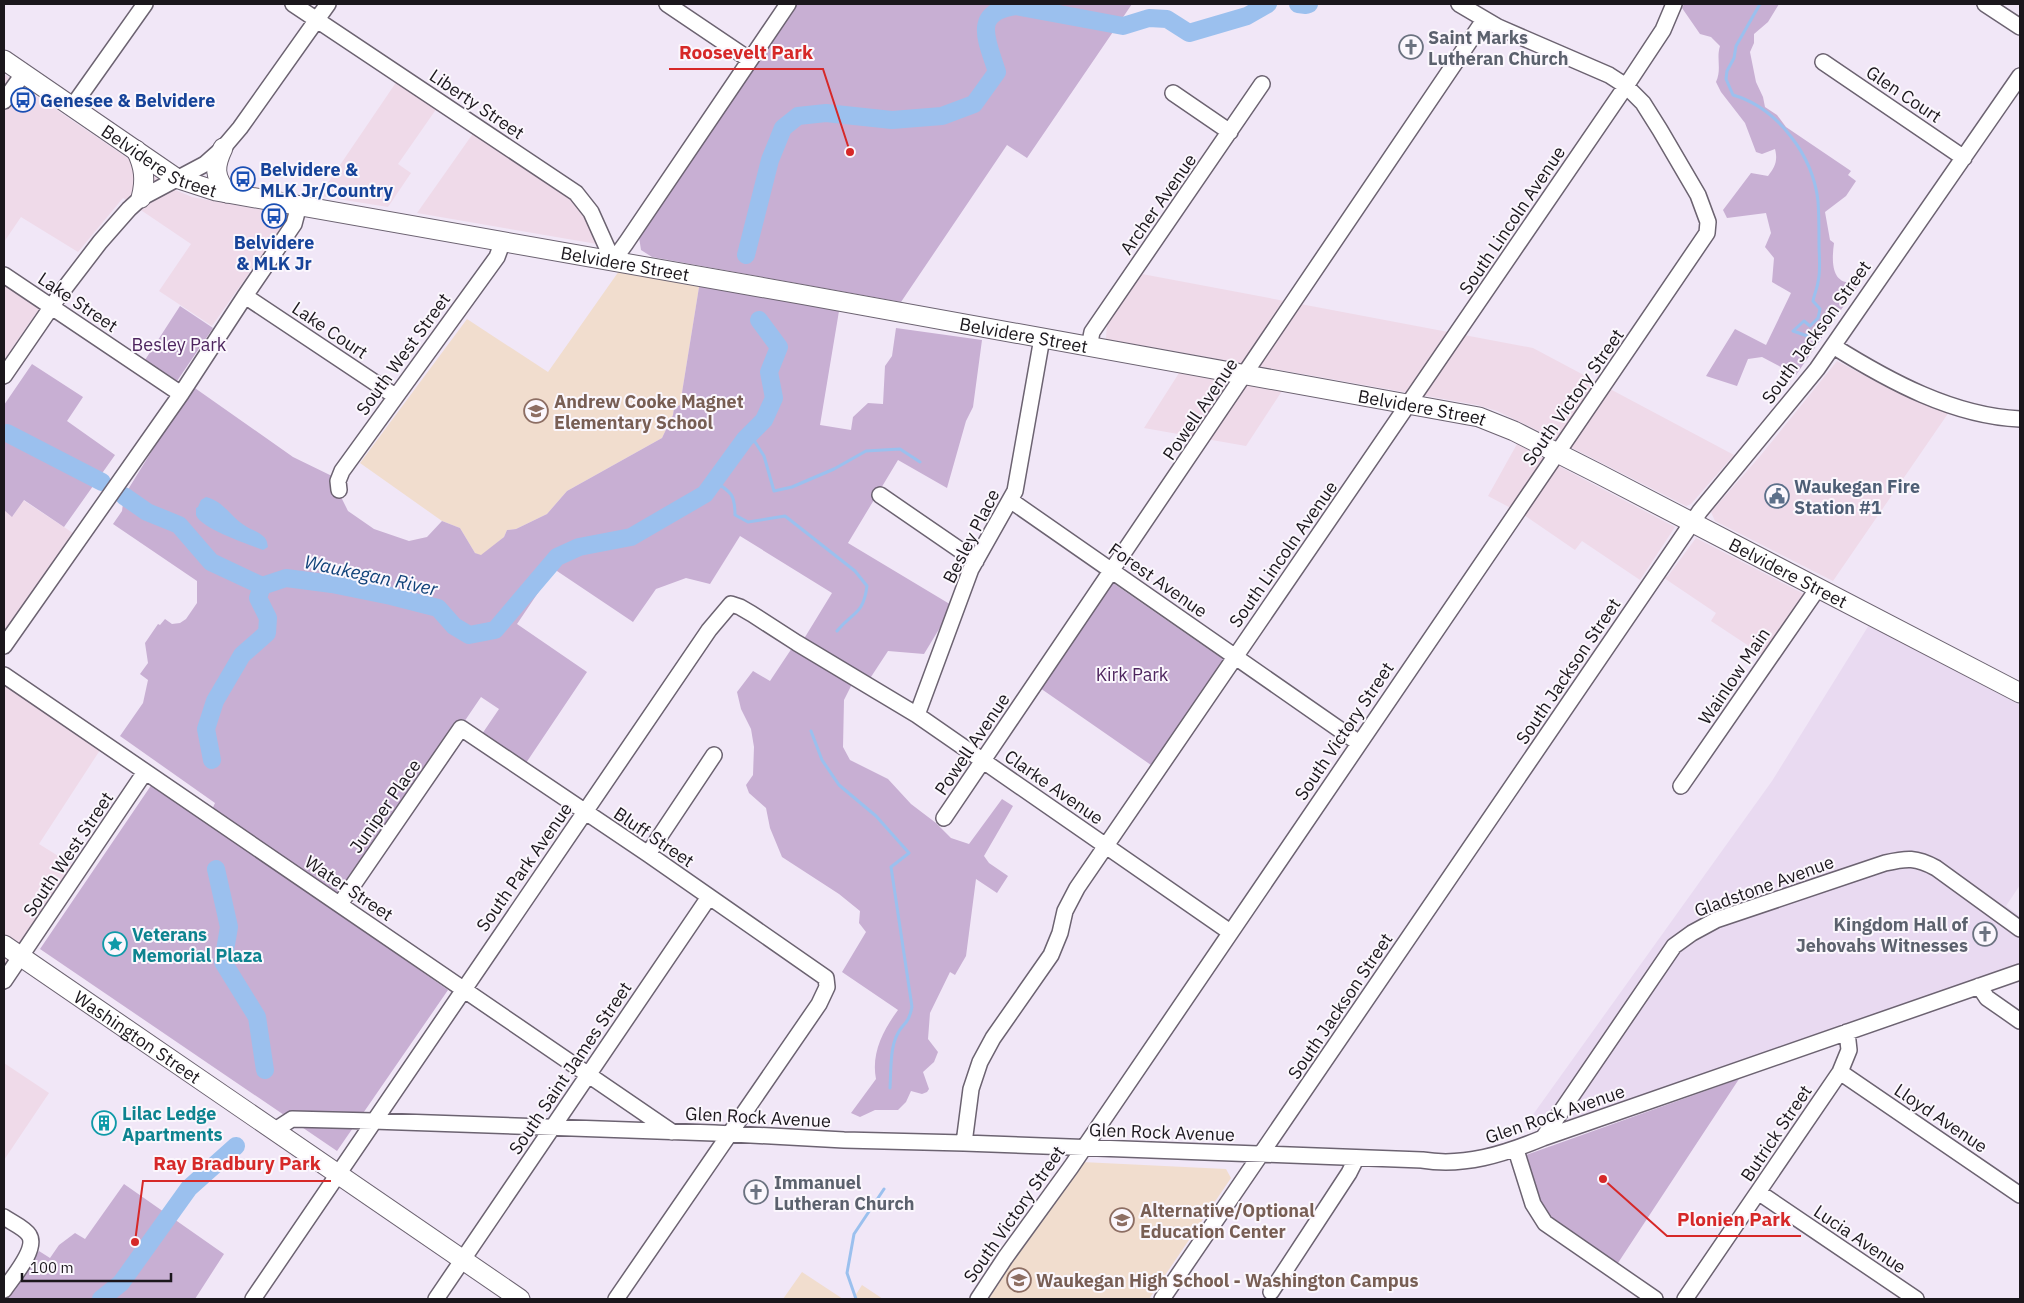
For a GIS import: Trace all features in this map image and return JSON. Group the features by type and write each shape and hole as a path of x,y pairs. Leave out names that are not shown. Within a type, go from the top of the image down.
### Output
{"main road":[{"name":"Belvidere Street","path":"4,60 176,178 199,187 1479,416 1514,431 1693,522 2020,693"},
{"path":"224,148 218,160 216,171 219,183 227,193"},
{"path":"136,150 144,169 145,186 141,198"},
{"name":"Washington Street","path":"4,945 520,1299"}],"street":[{"path":"72,107 145,4"},
{"name":"Liberty Street","path":"293,4 576,193 591,212 613,261"},
{"path":"4,376 106,234 141,198 205,164 224,148 328,4"},
{"path":"667,4 750,60"},
{"path":"613,261 788,4"},
{"name":"South Victory Street","path":"978,1299 1084,1148 1707,233 1709,226 1704,207 1643,103 1626,86 1610,75 1484,20 1459,4"},
{"name":"South Lincoln Avenue","path":"964,1143 971,1089 980,1062 993,1038 1051,954 1060,933 1065,911 1077,888 1626,86 1663,30 1674,4"},
{"path":"1986,4 2020,27"},
{"name":"Powell Avenue","path":"944,818 1484,20"},
{"name":"Glen Court","path":"1823,62 1964,158"},
{"path":"4,101 23,74"},
{"name":"South Jackson Street","path":"1162,1299 1693,522 1739,463 1806,384 2020,76"},
{"name":"Archer Avenue","path":"1089,347 1092,332 1262,84"},
{"path":"1173,93 1230,132"},
{"path":"4,646 181,394 294,224 299,205"},
{"name":"South West Street","path":"339,490 338,481 342,472 497,257 503,241"},
{"name":"Lake Street","path":"4,275 181,394"},
{"name":"Lake Court","path":"245,296 395,396"},
{"name":"Besley Place","path":"917,716 970,570 1015,490 1042,338"},
{"path":"1833,346 1893,380 1947,404 1972,413 2020,419"},
{"path":"880,495 976,561"},
{"name":"Forest Avenue","path":"1010,500 1359,742"},
{"name":"Wainlow Main","path":"1681,786 1818,588"},
{"name":"South Park Avenue","path":"252,1299 726,608 731,604 752,614"},
{"name":"Clarke Avenue","path":"752,614 917,716 1230,932"},
{"name":"Water Street","path":"4,675 672,1132"},
{"name":"Bluff Street","path":"461,728 648,854 826,978 827,987 818,1004 729,1134"},
{"name":"Juniper Place","path":"340,904 461,728"},
{"path":"648,854 714,755"},
{"name":"South West Street","path":"4,981 145,772"},
{"name":"Gladstone Avenue","path":"1543,1138 1674,946 1692,933 1716,920 1885,863 1906,858 1922,860 1936,868 2020,928"},
{"name":"South Saint James Street","path":"436,1299 709,897"},
{"name":"Glen Rock Avenue","path":"275,1130 292,1119 374,1121 844,1140 1422,1160 1438,1163 1477,1161 1516,1150 1543,1138 2020,972"},
{"path":"1978,986 1988,998 2020,1020"},
{"name":"Butrick Street","path":"1685,1299 1840,1072 1849,1050 1847,1032"},
{"name":"Lloyd Avenue","path":"1840,1072 2020,1195"},
{"path":"616,1299 729,1134"},
{"path":"1516,1150 1533,1204 1545,1223 1655,1299"},
{"path":"1271,1292 1349,1173 1356,1158"},
{"name":"Lucia Avenue","path":"1758,1192 1916,1299"},
{"path":"4,1217 29,1233 32,1241 26,1258 4,1290"}],"shaded area":[{"path":"4,74 173,189 192,197 285,214 279,231 212,326 159,291 191,244 123,198 78,252 21,217 4,242"},
{"path":"397,81 437,108 398,164 411,173 388,207 319,196"},
{"path":"474,132 578,203 597,235 597,244 417,213"},
{"name":"Andrew Cooke Magnet Elementary School","path":"619,271 700,281 680,405 674,408 673,415 662,438 567,491 547,514 516,529 507,530 504,537 481,556 475,553 460,528 442,521 360,463 467,319 548,372"},
{"path":"1142,274 1533,348 1734,455 1691,504 1686,506 1545,434 1497,411 1477,405 1106,339 1107,323"},
{"path":"4,285 39,309 4,360"},
{"path":"1837,361 1890,389 1949,412 1833,581 1715,521 1711,512 1761,455"},
{"path":"1179,373 1282,391 1246,446 1144,428"},
{"path":"1517,444 1675,527 1640,580 1582,541 1575,550 1524,515 1488,496"},
{"path":"23,500 73,533 4,635 4,510 13,516"},
{"path":"1696,538 1804,594 1764,656 1711,621 1716,613 1664,578 1668,576"},
{"path":"1869,625 2020,705 2020,885 2006,906 2020,916 2020,967 1547,1127 1532,1116 1772,781"},
{"path":"4,683 102,747 39,844 76,867 4,970"},
{"path":"4,1063 49,1093 4,1160"},
{"name":"Alternative/Optional Education Center","path":"1082,1162 1226,1169 1231,1178 1149,1299 986,1299"},
{"path":"802,1272 843,1299 783,1299"},
{"path":"862,1285 883,1299 853,1299"}],"green space":[{"path":"797,4 1132,4 1027,158 1007,145 901,302 652,257 641,250 639,237"},
{"path":"1684,4 1779,4 1768,22 1754,34 1754,43 1750,52 1756,82 1763,97 1765,107 1777,115 1786,127 1851,171 1848,175 1856,181 1846,196 1825,212 1830,240 1834,243 1833,259 1835,273 1844,282 1861,281 1796,375 1762,357 1748,359 1737,386 1706,376 1735,329 1766,345 1791,293 1772,282 1774,258 1765,247 1771,233 1766,213 1727,218 1723,210 1751,173 1768,176 1775,164 1775,149 1762,154 1756,152 1745,123 1721,92 1716,82 1719,73 1720,46 1711,37 1700,34 1682,8"},
{"path":"700,281 840,305 820,425 851,430 853,417 868,403 883,404 885,366 892,356 896,328 982,340 973,407 966,421 947,488 898,460 848,543 953,606 924,654 888,651 867,683 802,642 832,593 740,536 710,584 686,578 656,589 633,622 554,569 517,624 587,672 526,763 482,734 499,709 481,697 464,722 453,730 331,908 448,990 337,1151 40,949 152,784 207,821 215,803 120,736 143,703 148,680 140,674 148,663 145,643 158,624 160,625 165,619 172,624 180,623 186,619 197,603 197,581 113,524 122,511 124,496 192,386 293,457 334,477 348,511 374,529 409,541 427,537 442,521 460,528 475,553 481,555 504,537 507,530 516,529 547,514 567,491 662,438 673,415 674,408 680,405"},
{"name":"Besley Park","path":"180,306 213,328 177,381 145,360"},
{"path":"32,364 83,397 67,421 115,455 64,527 24,500 12,517 4,510 4,405"},
{"name":"Kirk Park","path":"1113,583 1224,660 1151,765 1040,688"},
{"path":"792,648 852,684 844,700 843,747 850,760 888,779 911,804 936,823 951,838 969,844 1002,799 1013,806 984,856 989,863 1008,876 997,893 976,879 966,956 955,975 950,972 930,1013 928,1039 938,1052 934,1062 923,1072 929,1089 922,1094 911,1091 906,1102 898,1110 875,1110 860,1117 851,1113 876,1079 875,1060 879,1043 898,1010 842,972 866,932 859,923 860,911 839,894 782,857 770,828 766,808 749,793 746,785 753,775 754,747 751,729 741,709 737,692 753,671 770,681"},
{"path":"1739,1079 1616,1266 1552,1219 1542,1208 1526,1155"},
{"path":"124,1184 224,1254 195,1299 6,1299 39,1251 50,1258 59,1245 75,1233 85,1239"}],"water":[{"path":"206,497 218,502 241,523 262,535 268,547 263,550 241,542 213,530 199,520 196,515 196,508 201,500"}],"waterway":[{"name":"Waukegan River","path":"746,255 770,160 783,128 798,116 826,113 892,120 942,116 974,104 997,72 989,49 986,29 988,21 993,14 1002,9 1016,6 1123,26 1149,18 1167,19 1189,33 1247,16 1268,4"},
{"name":"Waukegan River","path":"1298,4 1309,4"},
{"path":"1760,4 1736,46 1734,58 1727,71 1726,79 1733,95 1749,101 1778,122 1801,151 1809,167 1815,184 1819,222 1819,273 1818,285 1813,301 1820,309 1818,318 1810,326 1804,321 1793,331 1819,340"},
{"name":"Waukegan River","path":"124,496 147,512 179,525 211,562 262,586 286,578 332,584 438,608 454,626 469,635 495,630 557,557 579,547 631,537 705,494 745,439 764,420 774,398 769,372 779,347 759,320"},
{"name":"Waukegan River","path":"7,433 102,482"},
{"path":"750,434 764,456 774,491 792,487 834,469 866,451 900,449 920,462"},
{"path":"714,481 731,494 735,515 748,522 785,516 855,571 867,586 863,603 837,631"},
{"path":"212,760 206,729 215,701 242,655 267,633 268,618 258,598 262,586"},
{"path":"811,731 822,760 839,785 876,816 909,853 891,867 912,1007 909,1018 899,1031 893,1047 890,1088"},
{"name":"Waukegan River","path":"216,869 229,927 223,962 257,1017 265,1070"},
{"name":"Waukegan River","path":"101,1299 121,1283 189,1188 236,1146"},
{"path":"856,1299 847,1273 854,1234 884,1189"}],"place":[{"name":"Saint Marks Lutheran Church","path":"1411,47"},
{"name":"Genesee & Belvidere","path":"23,100"},
{"name":"Roosevelt Park","path":"850,152"},
{"name":"Belvidere & MLK Jr/Country","path":"243,179"},
{"name":"Belvidere & MLK Jr","path":"274,216"},
{"name":"Andrew Cooke Magnet Elementary School","path":"536,411"},
{"name":"Waukegan Fire Station #1","path":"1777,496"},
{"name":"Kingdom Hall of Jehovahs Witnesses","path":"1985,934"},
{"name":"Veterans Memorial Plaza","path":"115,944"},
{"name":"Lilac Ledge Apartments","path":"104,1123"},
{"name":"Plonien Park","path":"1603,1179"},
{"name":"Immanuel Lutheran Church","path":"756,1192"},
{"name":"Alternative/Optional Education Center","path":"1122,1220"},
{"name":"Ray Bradbury Park","path":"135,1242"},
{"name":"Waukegan High School - Washington Campus","path":"1019,1280"}]}
